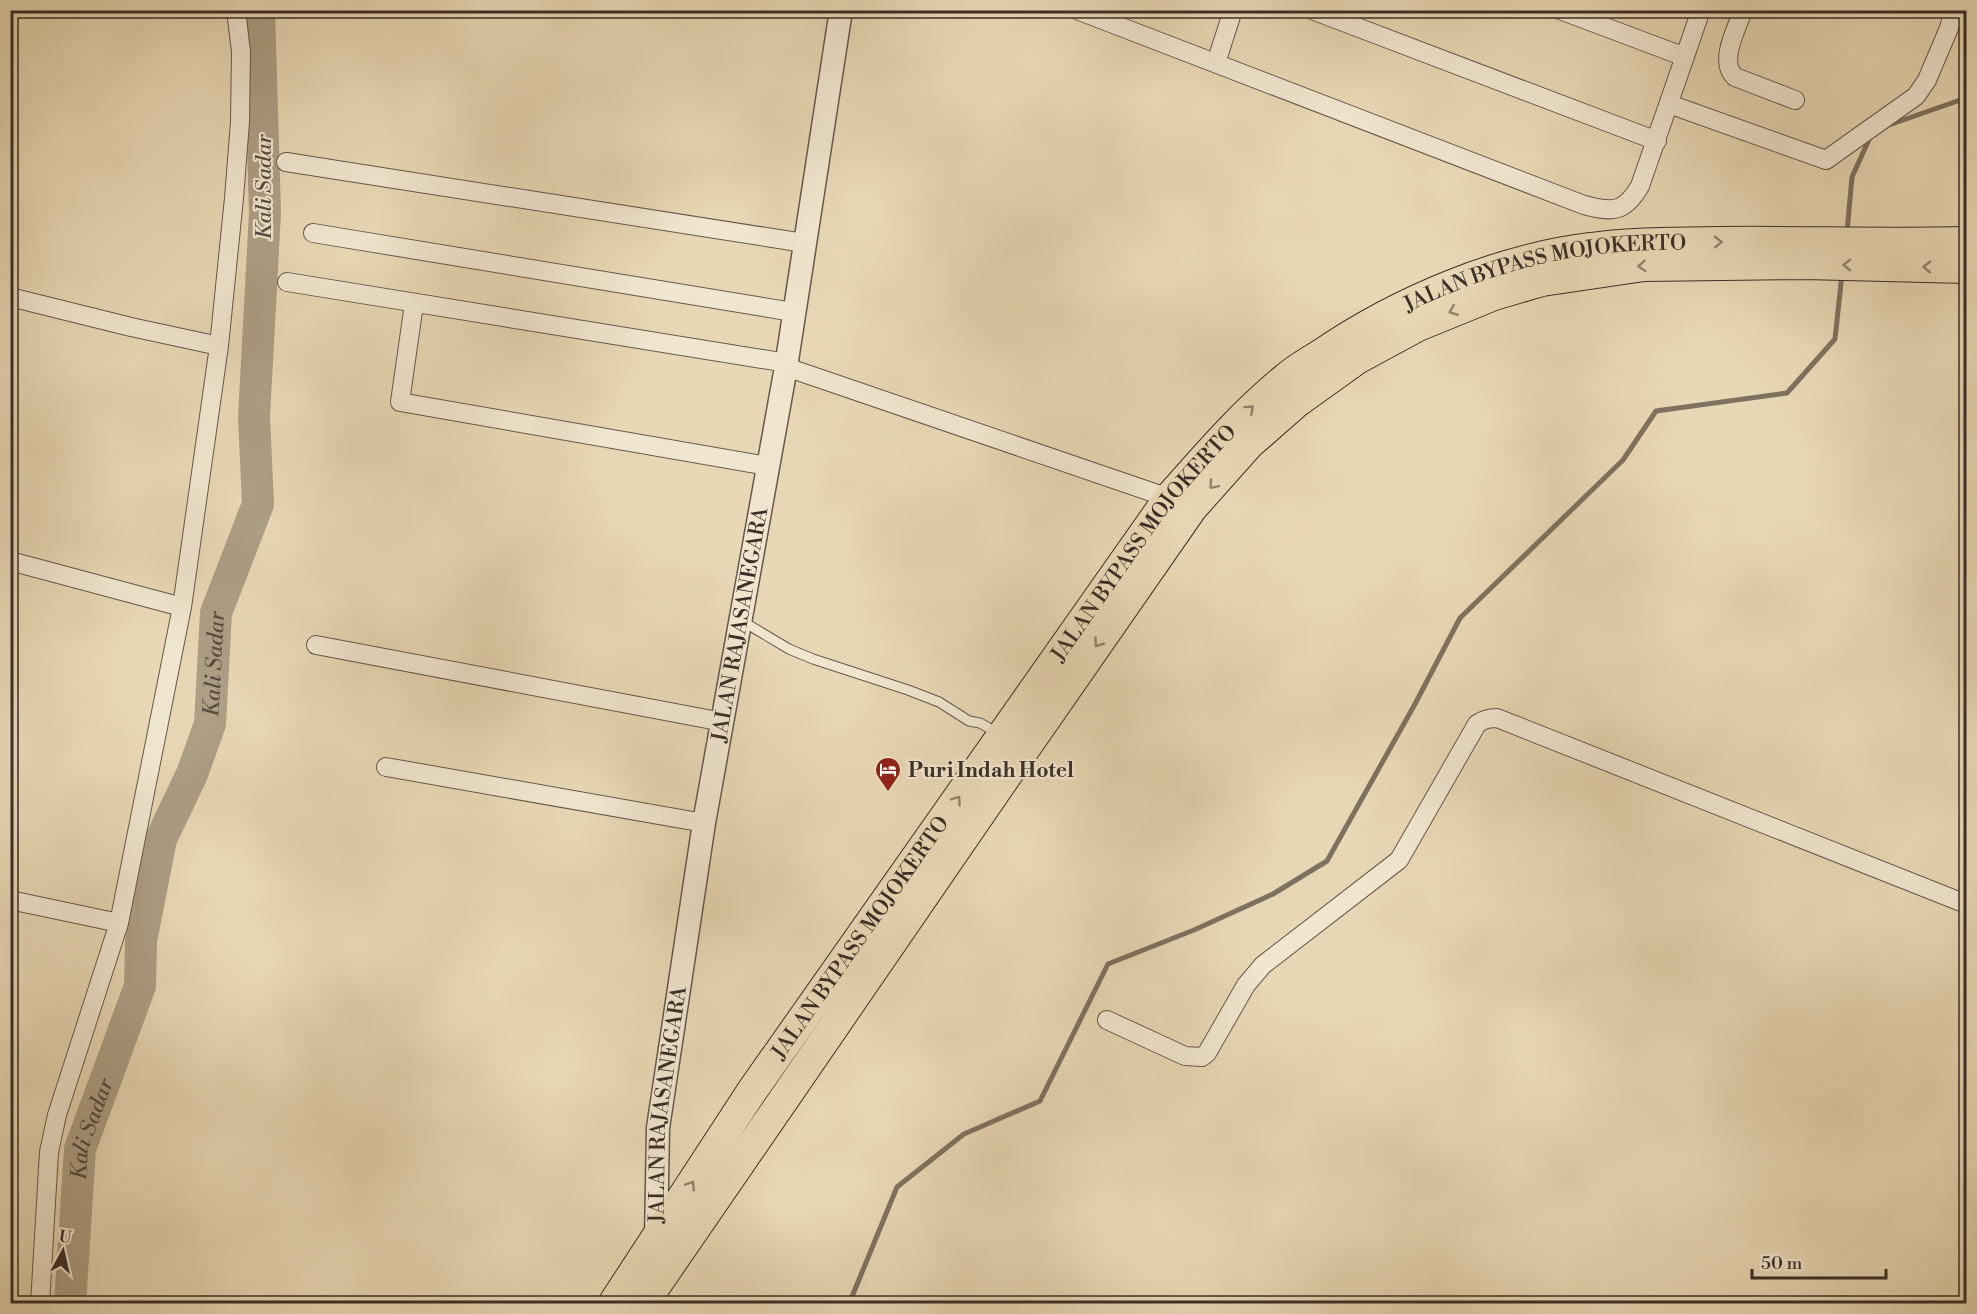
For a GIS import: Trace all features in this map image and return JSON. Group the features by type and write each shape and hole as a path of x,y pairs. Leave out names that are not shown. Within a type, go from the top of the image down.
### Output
{"highway":[{"name":"JALAN BYPASS MOJOKERTO","path":"1888,255 1966,242"},
{"name":"JALAN BYPASS MOJOKERTO","path":"621,1303 656,1239 752,1091 1169,498 1239,420 1287,377 1351,334 1407,305 1484,274 1539,258 1590,248 1640,243 1808,253 1888,255 1966,268"},
{"name":"JALAN BYPASS MOJOKERTO","path":"621,1303 661,1278 1192,508 1249,444 1297,402 1357,359 1418,326 1494,295 1542,281 1644,266 1808,253"}],"street":[{"path":"40,1304 49,1152 57,1115 119,923 182,607 219,346 240,122 241,52 236,10"},
{"name":"JALAN RAJASANEGARA","path":"661,1278 656,1239 658,1128 704,823 787,365 793,312 841,10"},
{"path":"1077,10 1584,205 1614,210 1625,206 1640,186 1701,10"},
{"path":"1216,63 1233,10"},
{"path":"1312,10 1657,141"},
{"path":"1560,10 1685,57"},
{"path":"1743,10 1727,58 1729,72 1795,100"},
{"path":"1670,104 1826,160 1916,96 1928,80 1954,10"},
{"path":"286,162 804,243"},
{"path":"313,232 793,312"},
{"path":"287,282 787,365 1169,498"},
{"path":"10,297 219,346"},
{"path":"414,304 400,402 768,466"},
{"path":"10,561 182,607"},
{"path":"316,645 723,722"},
{"path":"1107,1020 1185,1056 1202,1057 1207,1053 1246,985 1263,965 1399,860 1477,724 1483,719 1490,718 1508,722 1966,904"},
{"path":"386,767 704,823"},
{"path":"10,900 119,923"}],"lane":[{"path":"740,620 789,649 939,702 969,721 980,723 1003,736"}],"waterway":[{"name":"Kali Sadar","path":"70,1304 80,1149 140,986 141,941 161,839 192,774 210,724 216,613 258,504 254,417 265,213 259,10"},
{"path":"1886,126 1966,98"},
{"path":"1847,232 1852,177 1871,135"},
{"path":"849,1304 897,1187 964,1134 1040,1101 1108,964 1194,930 1273,894 1327,861 1415,704 1460,618 1623,460 1656,411 1787,393 1835,339 1842,274"}],"place":[{"name":"Puri Indah Hotel","path":"888,793"}]}
